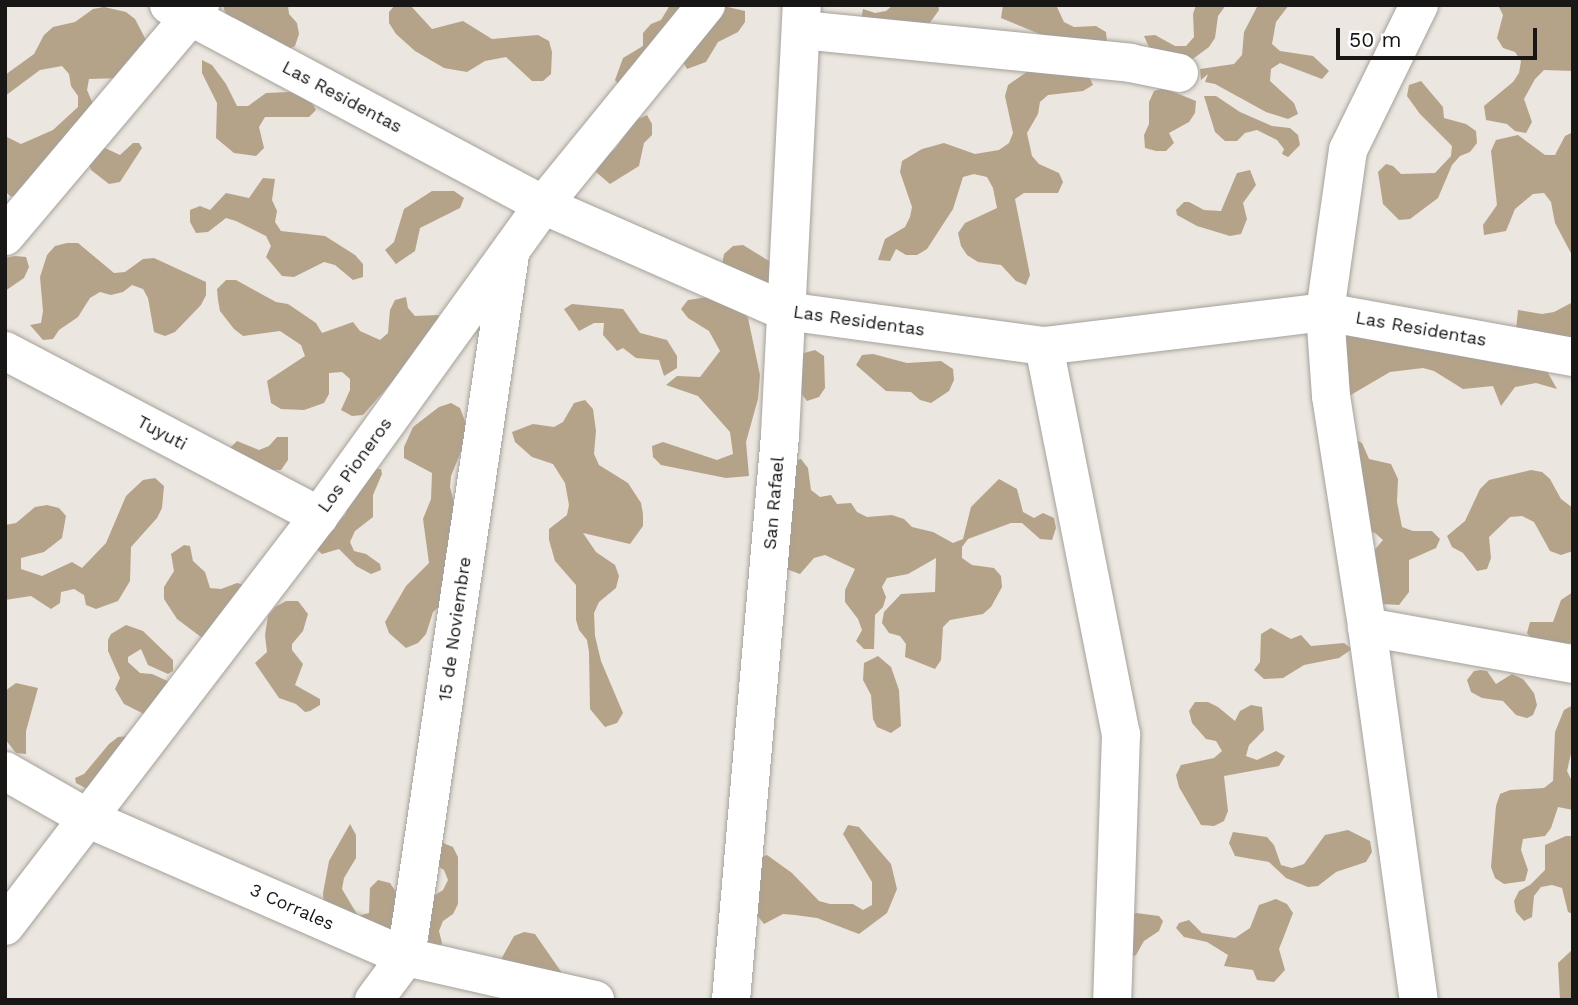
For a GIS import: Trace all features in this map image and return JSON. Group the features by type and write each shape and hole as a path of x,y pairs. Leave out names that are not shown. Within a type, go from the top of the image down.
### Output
{"street":[{"name":"Los Pioneros","path":"5,926 319,516 543,205 706,5"},
{"path":"1419,5 1348,150 1325,312 1331,396 1367,627 1419,1000"},
{"name":"Las Residentas","path":"187,9 543,205 785,311 1044,346 1325,312 1573,356"},
{"path":"5,236 187,9"},
{"path":"802,18 1130,63 1179,73"},
{"name":"San Rafael","path":"731,1000 780,435 802,18"},
{"name":"15 de Noviembre","path":"374,1000 406,957 511,249"},
{"path":"1044,346 1121,734 1112,1000"},
{"name":"Tuyuti","path":"5,351 319,516"},
{"path":"1367,627 1573,664"},
{"name":"3 Corrales","path":"5,771 89,819 406,957 595,1000"}],"shaded area":[{"path":"223,5 288,5 289,14 297,23 299,34 295,46 285,51 226,16"},
{"path":"395,5 410,5 432,29 463,21 492,39 538,35 549,41 552,52 551,74 543,81 532,81 506,57 485,61 467,72 444,68 415,51 396,34 389,23 389,12"},
{"path":"670,5 699,5 621,87 615,80 623,58 643,46 643,33 651,24 661,20"},
{"path":"893,5 938,5 939,10 929,24 861,20 863,9 875,13 886,11"},
{"path":"1003,5 1056,5 1064,22 1074,27 1096,26 1106,32 1107,43 1076,49 1001,18"},
{"path":"1196,5 1226,5 1218,16 1215,38 1209,47 1190,61 1168,59 1149,47 1144,36 1155,35 1175,46 1186,46 1194,37 1193,14"},
{"path":"1258,5 1289,5 1276,22 1272,44 1280,51 1313,56 1329,71 1322,79 1280,63 1271,69 1270,81 1294,103 1298,114 1288,119 1266,112 1215,84 1205,82 1208,74 1201,80 1200,69 1234,64 1242,55 1244,32"},
{"path":"1498,5 1573,5 1573,71 1544,70 1535,79 1524,99 1532,122 1526,133 1515,131 1507,124 1486,120 1484,106 1513,82 1519,73 1521,61 1515,52 1503,48 1497,38 1503,15"},
{"path":"723,6 745,11 745,22 738,32 718,42 706,62 687,69 682,60"},
{"path":"104,7 126,12 135,19 146,40 122,78 89,79 87,90 96,111 21,198 10,196 5,191 5,136 21,144 53,130 78,107 78,96 71,86 69,74 62,66 40,70 5,96 5,75 34,54 44,35 53,27 75,22 93,9"},
{"path":"202,60 212,65 237,106 248,106 266,93 290,92 310,100 316,110 309,117 265,117 259,127 264,148 256,156 234,153 216,138 217,103 202,73"},
{"path":"1028,71 1088,74 1093,85 1083,91 1048,95 1040,102 1038,114 1027,133 1032,156 1039,164 1059,173 1063,182 1058,193 1024,193 1015,199 1030,275 1026,285 1016,281 1001,265 978,262 967,255 961,246 958,233 965,223 997,208 993,188 987,177 974,174 963,177 953,209 927,249 917,255 906,255 896,249 890,261 878,260 885,239 905,227 910,217 912,207 900,172 902,161 922,149 944,143 975,154 999,150 1009,143 1013,133 1005,96 1008,85"},
{"path":"1421,81 1443,107 1444,118 1466,124 1476,131 1477,143 1470,152 1460,156 1452,165 1438,198 1410,219 1399,220 1383,204 1378,172 1386,164 1393,166 1401,174 1435,173 1451,156 1452,146 1420,114 1407,96 1409,85"},
{"path":"1164,88 1196,101 1195,113 1189,122 1169,133 1174,143 1166,151 1156,151 1145,148 1144,135 1149,124 1149,102 1154,91"},
{"path":"1204,96 1216,96 1240,112 1272,126 1290,128 1298,135 1300,145 1288,157 1282,154 1284,149 1277,140 1257,130 1245,133 1237,141 1225,141 1215,132"},
{"path":"647,115 652,124 652,135 644,143 639,166 610,184 596,172 596,161 615,149 636,120"},
{"path":"1573,132 1573,257 1555,223 1551,202 1544,193 1533,194 1515,209 1506,231 1484,235 1483,225 1497,205 1491,151 1496,140 1518,135 1545,155 1555,155 1565,136"},
{"path":"133,143 139,143 142,148 120,182 109,184 91,170 89,164 99,150 105,148 120,155"},
{"path":"1250,170 1256,185 1243,203 1247,219 1241,234 1230,236 1197,226 1177,215 1176,210 1184,202 1204,210 1221,211 1237,173"},
{"path":"263,178 275,179 272,200 277,211 275,222 281,231 325,236 355,255 363,264 363,277 353,280 335,265 324,262 294,277 282,276 266,257 271,246 266,236 226,218 208,232 196,233 190,222 190,210 200,206 210,210 226,193 249,198"},
{"path":"432,191 454,191 464,198 460,208 420,228 415,251 396,264 385,250 394,242 404,209"},
{"path":"78,243 114,273 125,272 143,259 154,258 206,282 206,295 201,305 175,332 165,336 154,332 148,298 143,289 132,285 123,292 111,295 100,292 90,298 78,317 59,330 53,339 43,340 30,325 41,323 43,311 40,277 47,255 55,246"},
{"path":"743,245 774,264 771,287 722,265 724,254 733,246"},
{"path":"26,257 29,267 24,278 5,291 5,258"},
{"path":"226,280 236,280 276,302 288,304 316,323 322,333 353,322 360,331 380,340 388,333 390,310 395,300 406,297 408,308 415,316 438,315 444,323 363,415 352,416 341,410 350,390 350,379 342,372 329,373 329,394 324,403 304,410 281,409 271,403 267,381 305,356 301,345 280,331 243,336 234,329 220,311 218,300 217,289"},
{"path":"721,295 742,308 748,318 760,375 758,399 746,442 749,476 726,478 661,465 653,457 652,446 663,442 717,460 733,454 730,432 698,396 666,385 677,376 700,377 720,351 709,331 688,318 681,309 688,300"},
{"path":"1573,302 1573,345 1516,330 1518,310 1542,314 1554,312"},
{"path":"572,304 623,309 640,333 667,340 677,356 677,368 664,376 659,360 636,358 623,348 617,351 603,335 604,323 594,323 579,331 564,309"},
{"path":"1339,331 1361,333 1404,346 1543,364 1557,389 1536,383 1515,387 1501,406 1493,386 1463,389 1434,371 1423,368 1390,372 1349,396"},
{"path":"815,350 824,356 825,388 819,397 807,401 800,392 799,365 804,353"},
{"path":"873,354 907,363 941,361 953,369 954,380 949,391 931,403 920,400 911,392 886,391 856,365 862,355"},
{"path":"585,400 593,409 596,431 594,454 599,465 628,483 641,503 643,514 643,526 630,544 583,533 596,552 615,565 619,576 616,588 599,602 594,613 595,636 601,661 623,713 617,723 605,727 590,709 589,652 587,640 579,630 576,620 576,585 555,561 549,540 549,529 567,515 569,505 565,483 553,464 532,457 515,442 512,432 533,424 554,427 563,422 574,403"},
{"path":"451,403 460,408 469,432 451,476 450,487 459,522 441,605 433,612 426,634 418,643 406,648 389,633 385,622 406,586 429,563 423,519 431,499 432,473 404,458 404,447 413,427 439,407"},
{"path":"277,437 288,437 288,460 281,470 270,470 229,449 237,441 259,450 269,446"},
{"path":"1356,440 1362,443 1369,459 1391,464 1398,479 1397,502 1402,527 1413,531 1432,531 1440,539 1436,548 1409,560 1409,592 1399,605 1382,604 1372,553 1383,540 1375,533 1357,528"},
{"path":"801,459 808,468 811,490 820,497 831,495 837,504 851,503 857,512 867,517 892,515 904,519 912,527 933,532 953,543 963,539 971,507 999,479 1017,489 1023,512 1034,518 1043,513 1054,518 1056,528 1052,540 1040,539 1022,523 1011,523 968,539 962,547 962,558 972,565 994,568 1001,576 1002,587 991,607 983,614 950,620 943,627 941,660 935,669 905,657 906,644 900,636 889,633 882,623 884,612 901,594 935,592 936,558 908,574 887,578 882,587 886,597 883,607 875,615 874,649 864,649 856,641 862,630 858,619 845,602 845,590 855,569 825,555 814,558 800,574 789,570 780,562 791,462"},
{"path":"374,469 381,469 382,474 373,495 373,517 355,531 350,542 354,551 366,554 380,564 381,570 371,574 356,566 339,549 322,554 314,547 345,515 351,497"},
{"path":"1531,470 1542,472 1550,479 1561,499 1573,508 1573,551 1561,555 1550,551 1534,522 1522,516 1510,517 1489,537 1491,558 1487,569 1477,571 1463,553 1452,547 1447,536 1465,521 1480,489 1489,480"},
{"path":"155,478 164,486 162,508 157,518 131,547 130,581 118,601 96,609 86,605 84,595 74,589 61,592 60,603 51,609 31,596 5,600 5,525 16,523 35,507 47,505 59,508 66,516 62,538 44,552 21,558 21,569 42,576 72,562 82,568 106,543 126,496 143,480"},
{"path":"184,545 190,546 193,561 205,572 210,588 221,589 237,583 248,586 207,636 201,637 177,619 164,599 164,587 174,571 171,554"},
{"path":"1573,592 1573,642 1561,647 1538,647 1527,633 1530,622 1553,622 1561,600"},
{"path":"286,601 298,601 308,614 303,631 292,644 292,650 303,664 295,685 320,699 320,705 305,712 296,704 279,698 255,663 267,652 265,635 268,616 275,607"},
{"path":"126,625 143,631 173,660 173,671 168,674 148,665 141,649 128,657 128,662 140,673 152,674 172,683 144,714 124,704 115,689 120,678 108,651 108,640 111,634"},
{"path":"1271,628 1291,639 1301,635 1311,646 1344,643 1352,649 1339,658 1304,665 1283,678 1264,679 1254,670 1260,662 1261,634"},
{"path":"878,656 891,667 899,690 901,726 891,733 877,727 873,719 871,695 863,680 864,663"},
{"path":"1474,671 1487,671 1496,684 1512,674 1523,679 1534,693 1537,705 1533,715 1527,718 1516,715 1503,701 1482,698 1471,692 1467,680"},
{"path":"16,683 38,688 26,731 26,754 16,753 5,739 5,691"},
{"path":"1195,702 1208,702 1235,721 1240,711 1251,705 1262,707 1264,730 1249,745 1246,756 1257,760 1276,751 1285,756 1279,766 1224,776 1228,811 1224,821 1214,826 1201,825 1179,787 1176,775 1181,765 1214,758 1222,751 1216,741 1206,739 1192,723 1189,711"},
{"path":"1573,705 1573,745 1567,771 1573,783 1573,810 1558,807 1551,828 1545,836 1523,839 1521,850 1528,870 1525,881 1504,884 1495,878 1491,867 1496,806 1500,794 1510,790 1544,788 1553,781 1555,732 1564,710"},
{"path":"129,736 87,789 76,783 75,778 84,774 109,744 118,737"},
{"path":"350,824 356,835 356,858 344,878 342,889 358,916 369,913 370,888 378,880 390,883 396,892 398,903 392,926 383,933 324,905 323,893 329,861"},
{"path":"848,825 859,827 891,864 897,889 887,913 859,934 817,918 795,915 783,914 764,924 757,915 756,859 767,855 792,873 819,901 853,904 863,910 872,905 872,882 843,834"},
{"path":"1348,830 1370,841 1372,852 1366,862 1336,872 1318,886 1308,887 1286,878 1269,862 1235,856 1229,843 1233,832 1267,837 1274,845 1281,865 1292,868 1304,864 1325,835"},
{"path":"1566,836 1573,836 1573,914 1568,912 1562,888 1552,885 1541,887 1534,896 1532,917 1524,921 1516,912 1514,901 1519,891 1530,885 1545,870 1545,845"},
{"path":"443,843 453,847 458,857 458,904 453,914 443,921 439,931 442,943 438,953 427,954 424,902 443,890 448,880 444,870 434,864 432,844"},
{"path":"1276,899 1287,904 1293,913 1279,949 1285,970 1274,982 1257,980 1253,970 1224,966 1228,955 1207,942 1184,937 1176,928 1179,923 1189,920 1202,933 1235,938 1250,928 1259,905"},
{"path":"1136,913 1159,916 1163,921 1159,931 1144,941 1136,955 1131,957 1130,915"},
{"path":"524,932 535,934 562,973 500,961 514,936"},
{"path":"1573,949 1573,1000 1560,1000 1558,963"}]}
